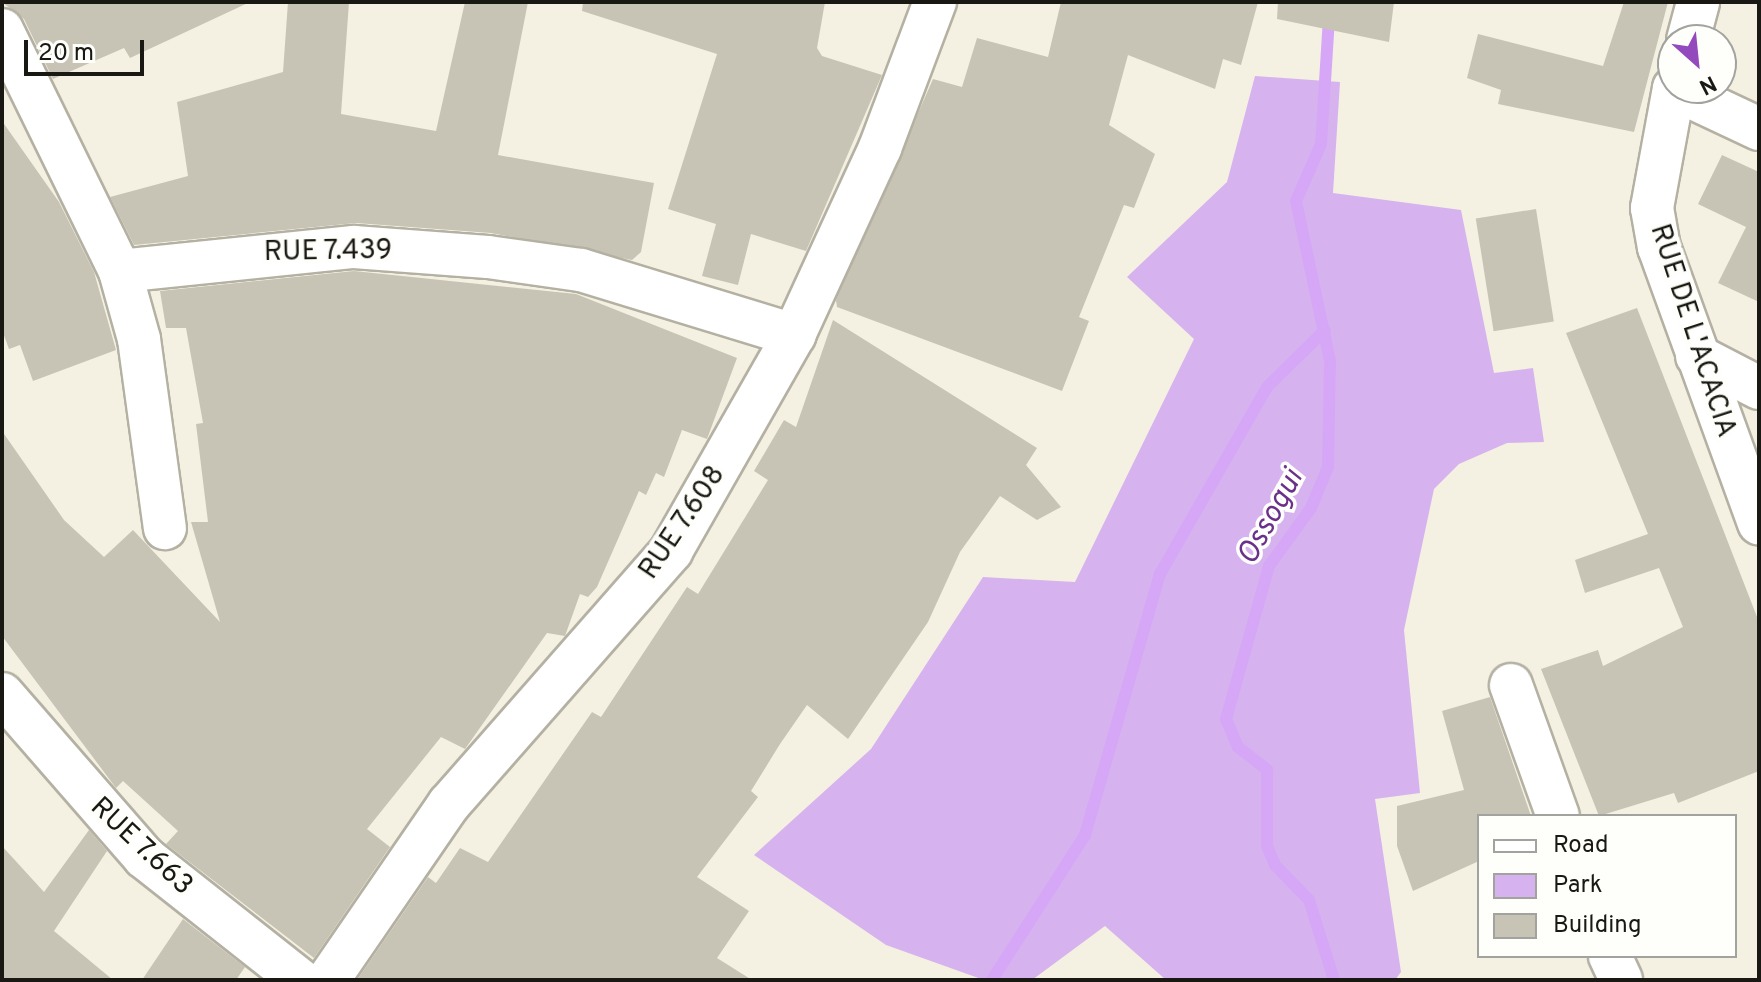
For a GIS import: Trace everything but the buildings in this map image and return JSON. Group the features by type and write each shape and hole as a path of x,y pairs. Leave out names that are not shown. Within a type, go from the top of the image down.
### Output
{"street":[{"name":"RUE 7.608","path":"328,980 449,804 671,551 794,335 880,148 935,2"},
{"path":"1692,24 1698,2"},
{"path":"2,30 120,271 139,339 165,528"},
{"name":"RUE DE L'ACACIA","path":"1671,104 1652,208 1697,356 1759,523"},
{"path":"1706,104 1759,129"},
{"name":"RUE 7.439","path":"120,271 354,247 488,257 581,270 794,335"},
{"path":"1697,356 1759,388"},
{"path":"1511,685 1557,814"},
{"name":"RUE 7.663","path":"2,694 144,857 300,980"},
{"path":"1611,958 1621,980"}],"green space":[{"path":"1255,76 1340,82 1333,193 1461,210 1494,373 1533,368 1544,442 1507,443 1459,464 1434,489 1404,630 1420,793 1375,799 1401,972 1395,980 1166,980 1105,926 1032,980 984,980 886,945 754,855 871,749 983,577 1075,582 1194,339 1127,277 1227,182"}],"waterway":[{"name":"Ossogui","path":"1330,2 1321,144 1296,201 1330,361 1328,467 1311,508 1269,566 1226,719 1238,747 1267,770 1267,846 1275,865 1309,900 1334,980"},
{"path":"992,980 1085,835 1160,574 1267,387 1325,330"}]}
